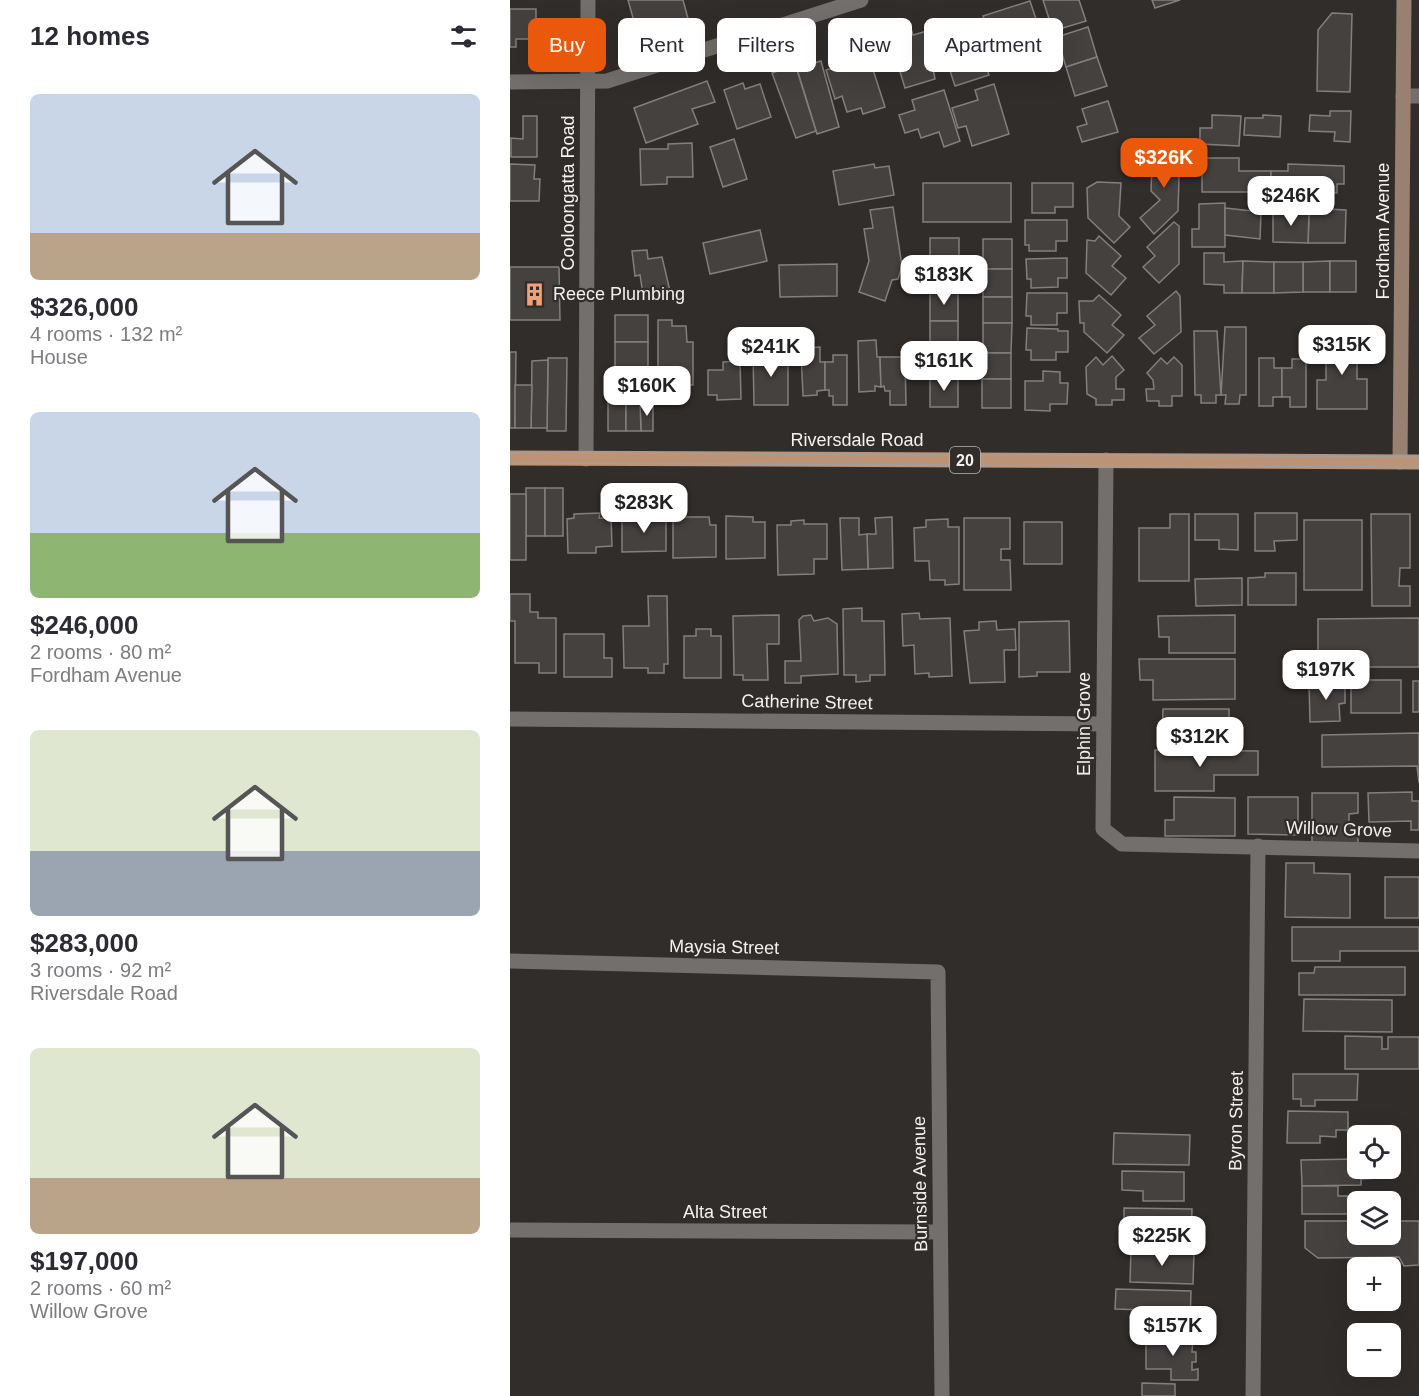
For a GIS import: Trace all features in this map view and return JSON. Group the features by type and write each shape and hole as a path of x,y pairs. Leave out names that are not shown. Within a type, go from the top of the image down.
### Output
{"main road":[{"name":"Riversdale Road","path":"510,458 1419,462"}],"street":[{"name":"Cooloongatta Road","path":"586,459 588,0"},
{"path":"510,82 588,82 633,73 861,0"},
{"name":"Fordham Avenue","path":"1400,462 1404,0"},
{"path":"1403,96 1419,96"},
{"name":"Elphin Grove","path":"1106,460 1103,829 1122,844 1258,846"},
{"name":"Catherine Street","path":"510,719 1103,724"},
{"name":"Willow Grove","path":"1258,846 1419,851"},
{"name":"Byron Street","path":"1253,1396 1258,846"},
{"name":"Maysia Street","path":"510,961 938,972"},
{"name":"Burnside Avenue","path":"938,972 942,1396"},
{"name":"Alta Street","path":"510,1230 940,1232"}],"building":[{"path":"628,0 683,0 688,18 633,18"},
{"path":"1043,0 1079,0 1086,21 1063,28 1063,18 1049,18"},
{"path":"1152,0 1180,0 1155,8"},
{"path":"1030,1 1036,18 984,18 983,16"},
{"path":"510,9 536,9 536,18 528,18 528,39 516,39 516,47 510,47"},
{"path":"1332,13 1352,14 1350,92 1317,91 1318,30"},
{"path":"1088,27 1097,57 1066,67 1063,57 1063,35"},
{"path":"912,32 913,35 924,32 924,72 934,72 935,79 905,88 900,72 912,72"},
{"path":"1097,57 1107,86 1075,96 1066,67"},
{"path":"821,61 839,127 817,134 798,72 816,72 816,62"},
{"path":"826,70 828,72 874,72 885,107 863,114 861,108 847,112 842,96 835,99"},
{"path":"798,72 816,131 796,138 772,73"},
{"path":"950,72 988,72 989,75 955,86"},
{"path":"707,81 715,102 692,109 698,124 646,143 634,108"},
{"path":"743,83 745,89 760,84 771,117 737,129 724,90"},
{"path":"994,84 1009,134 972,146 966,126 958,128 952,108 978,100 975,90"},
{"path":"944,90 960,141 944,147 939,132 921,138 918,129 905,133 899,115 915,110 912,100"},
{"path":"1108,101 1118,132 1082,142 1077,127 1087,124 1082,109"},
{"path":"1330,111 1351,111 1350,142 1334,141 1335,132 1309,131 1310,115 1330,116"},
{"path":"1212,115 1241,116 1239,146 1200,144 1200,128 1212,128"},
{"path":"1263,115 1281,116 1280,137 1244,135 1245,118 1263,118"},
{"path":"523,116 537,116 537,157 511,157 511,138 523,139"},
{"path":"734,139 747,179 723,187 710,147"},
{"path":"1175,142 1180,143 1178,211 1154,234 1140,218 1160,200 1151,191 1152,164"},
{"path":"692,143 693,177 667,177 667,184 641,185 640,149 668,149 668,144"},
{"path":"1202,158 1239,158 1239,171 1271,171 1271,192 1202,192"},
{"path":"510,164 535,165 534,179 540,179 539,201 510,201"},
{"path":"874,164 875,168 889,166 894,195 839,205 833,171"},
{"path":"1288,164 1344,166 1344,184 1337,184 1337,193 1271,192 1271,171 1288,171"},
{"path":"1097,182 1121,183 1119,216 1130,227 1114,243 1088,218 1087,188"},
{"path":"923,183 1011,183 1011,222 923,222"},
{"path":"1032,183 1073,183 1073,207 1055,207 1055,213 1032,213"},
{"path":"1225,203 1225,247 1192,247 1192,229 1199,229 1199,204"},
{"path":"893,207 902,266 898,279 892,280 885,301 859,292 869,261 864,229 873,228 870,210"},
{"path":"1225,208 1261,212 1260,239 1225,235"},
{"path":"1327,209 1346,210 1345,243 1308,243 1309,213 1327,213"},
{"path":"1273,210 1309,213 1308,243 1273,242"},
{"path":"1025,220 1067,220 1067,241 1056,241 1056,251 1029,251 1029,245 1025,245"},
{"path":"1174,222 1179,226 1179,264 1159,283 1143,267 1155,256 1147,247"},
{"path":"760,230 767,261 710,274 703,243"},
{"path":"1099,236 1121,256 1112,266 1126,278 1111,295 1086,273 1087,240 1095,241"},
{"path":"930,238 959,238 959,268 930,267"},
{"path":"983,239 1012,239 1012,269 983,269"},
{"path":"647,250 648,259 662,257 670,291 643,294 640,275 635,276 632,251"},
{"path":"1204,253 1224,253 1224,262 1243,261 1242,293 1224,293 1224,285 1204,284"},
{"path":"1067,258 1067,278 1058,278 1058,287 1031,288 1031,279 1027,279 1026,259"},
{"path":"1243,261 1274,262 1274,293 1242,293"},
{"path":"1330,261 1330,292 1303,292 1303,262"},
{"path":"1330,261 1356,261 1356,292 1330,292"},
{"path":"1274,262 1303,262 1303,292 1274,293"},
{"path":"837,264 837,296 780,297 779,265"},
{"name":"Reece Plumbing","path":"510,267 559,267 560,320 510,320"},
{"path":"930,267 959,268 958,292 930,292"},
{"path":"983,269 1012,269 1012,297 983,297"},
{"path":"1176,291 1180,296 1181,332 1154,354 1139,338 1155,325 1147,316"},
{"path":"930,292 958,292 958,321 930,321"},
{"path":"1027,293 1067,293 1067,313 1057,313 1057,325 1031,325 1031,316 1026,316"},
{"path":"1099,295 1121,315 1112,325 1124,335 1107,353 1084,332 1084,323 1080,323 1079,301 1093,301"},
{"path":"983,297 1012,297 1012,323 983,323"},
{"path":"615,315 648,315 648,342 615,342"},
{"path":"658,320 672,320 672,326 686,326 687,342 693,342 693,385 670,385 670,377 658,377"},
{"path":"930,321 958,321 958,349 930,349"},
{"path":"983,323 1012,323 1011,353 983,353"},
{"path":"1225,327 1246,327 1246,395 1240,395 1239,404 1225,404 1226,395 1221,395"},
{"path":"1027,328 1068,331 1068,352 1056,352 1056,360 1031,360 1031,350 1026,350"},
{"path":"1194,331 1217,331 1221,395 1216,395 1216,403 1201,403 1201,395 1195,395"},
{"path":"1326,335 1357,335 1357,379 1367,379 1367,409 1317,409 1317,380 1326,380"},
{"path":"876,340 877,357 880,357 881,387 875,386 875,391 859,392 858,341"},
{"path":"615,342 648,342 648,370 615,371"},
{"path":"820,347 820,362 825,362 825,390 817,391 817,395 803,396 801,352 806,351 806,348"},
{"path":"930,349 958,349 958,378 930,378"},
{"path":"510,352 516,352 515,428 510,428"},
{"path":"753,352 788,352 788,405 754,405"},
{"path":"983,353 1011,353 1011,379 982,379"},
{"path":"833,355 847,355 847,405 833,405 833,396 829,396 829,390 825,390 825,362 833,362"},
{"path":"1112,356 1124,370 1116,377 1116,389 1124,389 1124,400 1112,400 1112,405 1096,405 1096,399 1087,394 1086,367 1096,357 1103,365"},
{"path":"880,357 905,357 906,405 890,405 890,391 885,391 884,386 881,387"},
{"path":"1174,357 1182,365 1182,396 1172,396 1172,406 1159,406 1159,401 1147,401 1146,389 1154,389 1153,380 1147,373 1161,358 1167,364"},
{"path":"548,358 567,358 566,431 547,431"},
{"path":"1259,358 1274,358 1274,368 1282,368 1282,397 1273,397 1273,406 1259,406"},
{"path":"1292,359 1306,359 1306,407 1290,407 1290,397 1282,397 1282,368 1292,368"},
{"path":"548,360 547,428 531,428 532,361"},
{"path":"740,361 741,399 717,400 717,395 708,395 708,370 723,370 723,362"},
{"path":"1043,371 1060,372 1060,383 1068,383 1067,404 1050,404 1050,411 1025,410 1025,381 1043,381"},
{"path":"930,378 958,378 958,407 930,407"},
{"path":"982,379 1011,379 1011,408 982,408"},
{"path":"515,385 532,385 531,428 515,428"},
{"path":"608,386 626,386 626,402 608,402"},
{"path":"608,402 626,402 626,431 608,431"},
{"path":"640,403 653,403 653,431 641,431"},
{"path":"640,403 641,431 626,431 626,404"},
{"path":"526,488 545,488 545,536 526,536"},
{"path":"545,488 563,488 563,536 545,536"},
{"path":"510,494 526,494 526,560 510,560"},
{"path":"600,513 599,518 611,518 612,546 596,547 596,553 568,553 567,519 574,518 574,514"},
{"path":"653,513 653,518 666,518 666,551 622,552 622,518 633,518 633,514"},
{"path":"1255,513 1297,513 1297,540 1274,541 1275,551 1255,551"},
{"path":"1170,514 1189,514 1189,581 1139,581 1139,528 1170,528"},
{"path":"1195,514 1238,514 1238,550 1219,549 1219,540 1195,540"},
{"path":"1371,514 1410,514 1410,568 1400,568 1399,586 1410,586 1410,606 1372,606"},
{"path":"726,516 753,517 753,522 765,522 765,558 726,559"},
{"path":"673,517 709,517 710,525 716,525 716,557 673,558"},
{"path":"892,517 893,568 868,569 867,534 876,534 875,518"},
{"path":"840,518 859,518 859,535 867,534 868,569 842,570"},
{"path":"964,518 1010,518 1010,549 1001,549 1001,560 1010,560 1011,590 964,590"},
{"path":"948,519 948,527 959,527 959,584 945,585 945,580 930,580 929,561 915,561 914,528 926,527 926,520"},
{"path":"804,520 804,524 827,524 827,559 814,559 814,574 778,575 777,525 791,525 791,521"},
{"path":"1304,520 1362,520 1362,590 1304,590"},
{"path":"1024,522 1062,522 1062,564 1024,564"},
{"path":"1265,573 1296,573 1296,605 1248,605 1248,578 1265,577"},
{"path":"1242,578 1242,605 1196,606 1195,579"},
{"path":"510,594 530,594 530,612 538,612 538,618 556,618 556,673 539,673 539,663 515,663 515,621 510,621"},
{"path":"648,596 667,596 668,664 664,664 664,673 648,673 648,668 624,668 623,626 649,626"},
{"path":"862,608 862,621 884,621 885,675 870,675 870,681 856,682 856,675 844,675 843,609"},
{"path":"919,613 920,619 950,618 952,676 929,677 929,673 915,674 914,645 903,646 902,614"},
{"path":"779,615 779,644 767,644 768,680 743,680 743,675 734,675 733,616"},
{"path":"811,615 814,621 828,618 837,624 838,674 801,676 801,683 785,683 785,661 801,661 799,620 803,616"},
{"path":"1235,615 1235,653 1169,653 1169,637 1159,637 1158,616"},
{"path":"1419,618 1419,667 1318,667 1318,619"},
{"path":"996,621 997,630 1015,629 1016,650 1004,650 1005,682 970,683 964,631 979,630 979,622"},
{"path":"1069,621 1070,672 1037,672 1037,676 1019,677 1019,622"},
{"path":"696,629 711,629 711,636 721,636 721,678 684,678 684,636 696,636"},
{"path":"564,634 604,634 604,658 612,658 612,677 564,677"},
{"path":"1139,659 1235,659 1235,699 1153,700 1153,680 1140,680"},
{"path":"1351,680 1401,680 1401,713 1351,713"},
{"path":"1413,681 1419,681 1419,712 1413,712"},
{"path":"1345,682 1345,703 1339,704 1340,721 1310,722 1309,683"},
{"path":"1163,709 1229,709 1229,745 1162,745"},
{"path":"1419,733 1419,783 1417,766 1322,767 1322,735"},
{"path":"1155,750 1258,751 1258,775 1214,775 1214,791 1155,791"},
{"path":"1412,792 1412,801 1419,801 1419,830 1411,830 1411,821 1369,822 1368,793"},
{"path":"1312,793 1358,793 1358,813 1349,814 1349,826 1358,827 1358,844 1312,843"},
{"path":"1174,797 1235,798 1235,836 1165,836 1165,820 1174,820"},
{"path":"1248,797 1298,797 1298,835 1248,834"},
{"path":"1286,863 1314,863 1314,873 1350,874 1350,918 1285,917"},
{"path":"1385,877 1419,877 1419,918 1385,918"},
{"path":"1292,927 1419,927 1419,951 1340,951 1340,961 1292,961"},
{"path":"1315,967 1405,967 1405,995 1299,995 1299,973 1314,973"},
{"path":"1304,999 1392,1000 1392,1032 1303,1031"},
{"path":"1345,1036 1382,1037 1382,1049 1388,1049 1388,1037 1419,1037 1419,1069 1345,1069"},
{"path":"1293,1074 1358,1074 1357,1100 1315,1100 1315,1106 1301,1106 1301,1099 1293,1099"},
{"path":"1288,1111 1348,1112 1347,1130 1336,1130 1336,1137 1320,1136 1320,1143 1287,1143"},
{"path":"1114,1133 1190,1135 1189,1165 1113,1164"},
{"path":"1347,1159 1347,1179 1361,1179 1361,1185 1302,1186 1301,1160"},
{"path":"1122,1171 1184,1172 1184,1201 1143,1201 1143,1191 1122,1190"},
{"path":"1302,1186 1338,1186 1338,1196 1347,1196 1347,1214 1302,1214"},
{"path":"1124,1208 1192,1209 1191,1245 1128,1244 1128,1229 1140,1229 1140,1219 1124,1219"},
{"path":"1305,1221 1347,1221 1347,1245 1401,1245 1401,1221 1419,1221 1419,1265 1404,1266 1401,1257 1318,1258 1305,1248"},
{"path":"1131,1250 1194,1252 1193,1284 1130,1282"},
{"path":"1116,1289 1191,1291 1190,1324 1147,1323 1147,1310 1115,1309"},
{"path":"1175,1335 1187,1335 1187,1339 1193,1339 1192,1352 1196,1352 1196,1362 1192,1362 1192,1370 1198,1369 1198,1380 1171,1380 1171,1369 1146,1369 1146,1339 1174,1339"},
{"path":"1142,1383 1175,1384 1175,1396 1142,1396"}],"tram line":[{"path":"510,453 1419,457"},
{"path":"510,463 1419,467"}],"place":[{"name":"Reece Plumbing","path":"535,294"}]}
